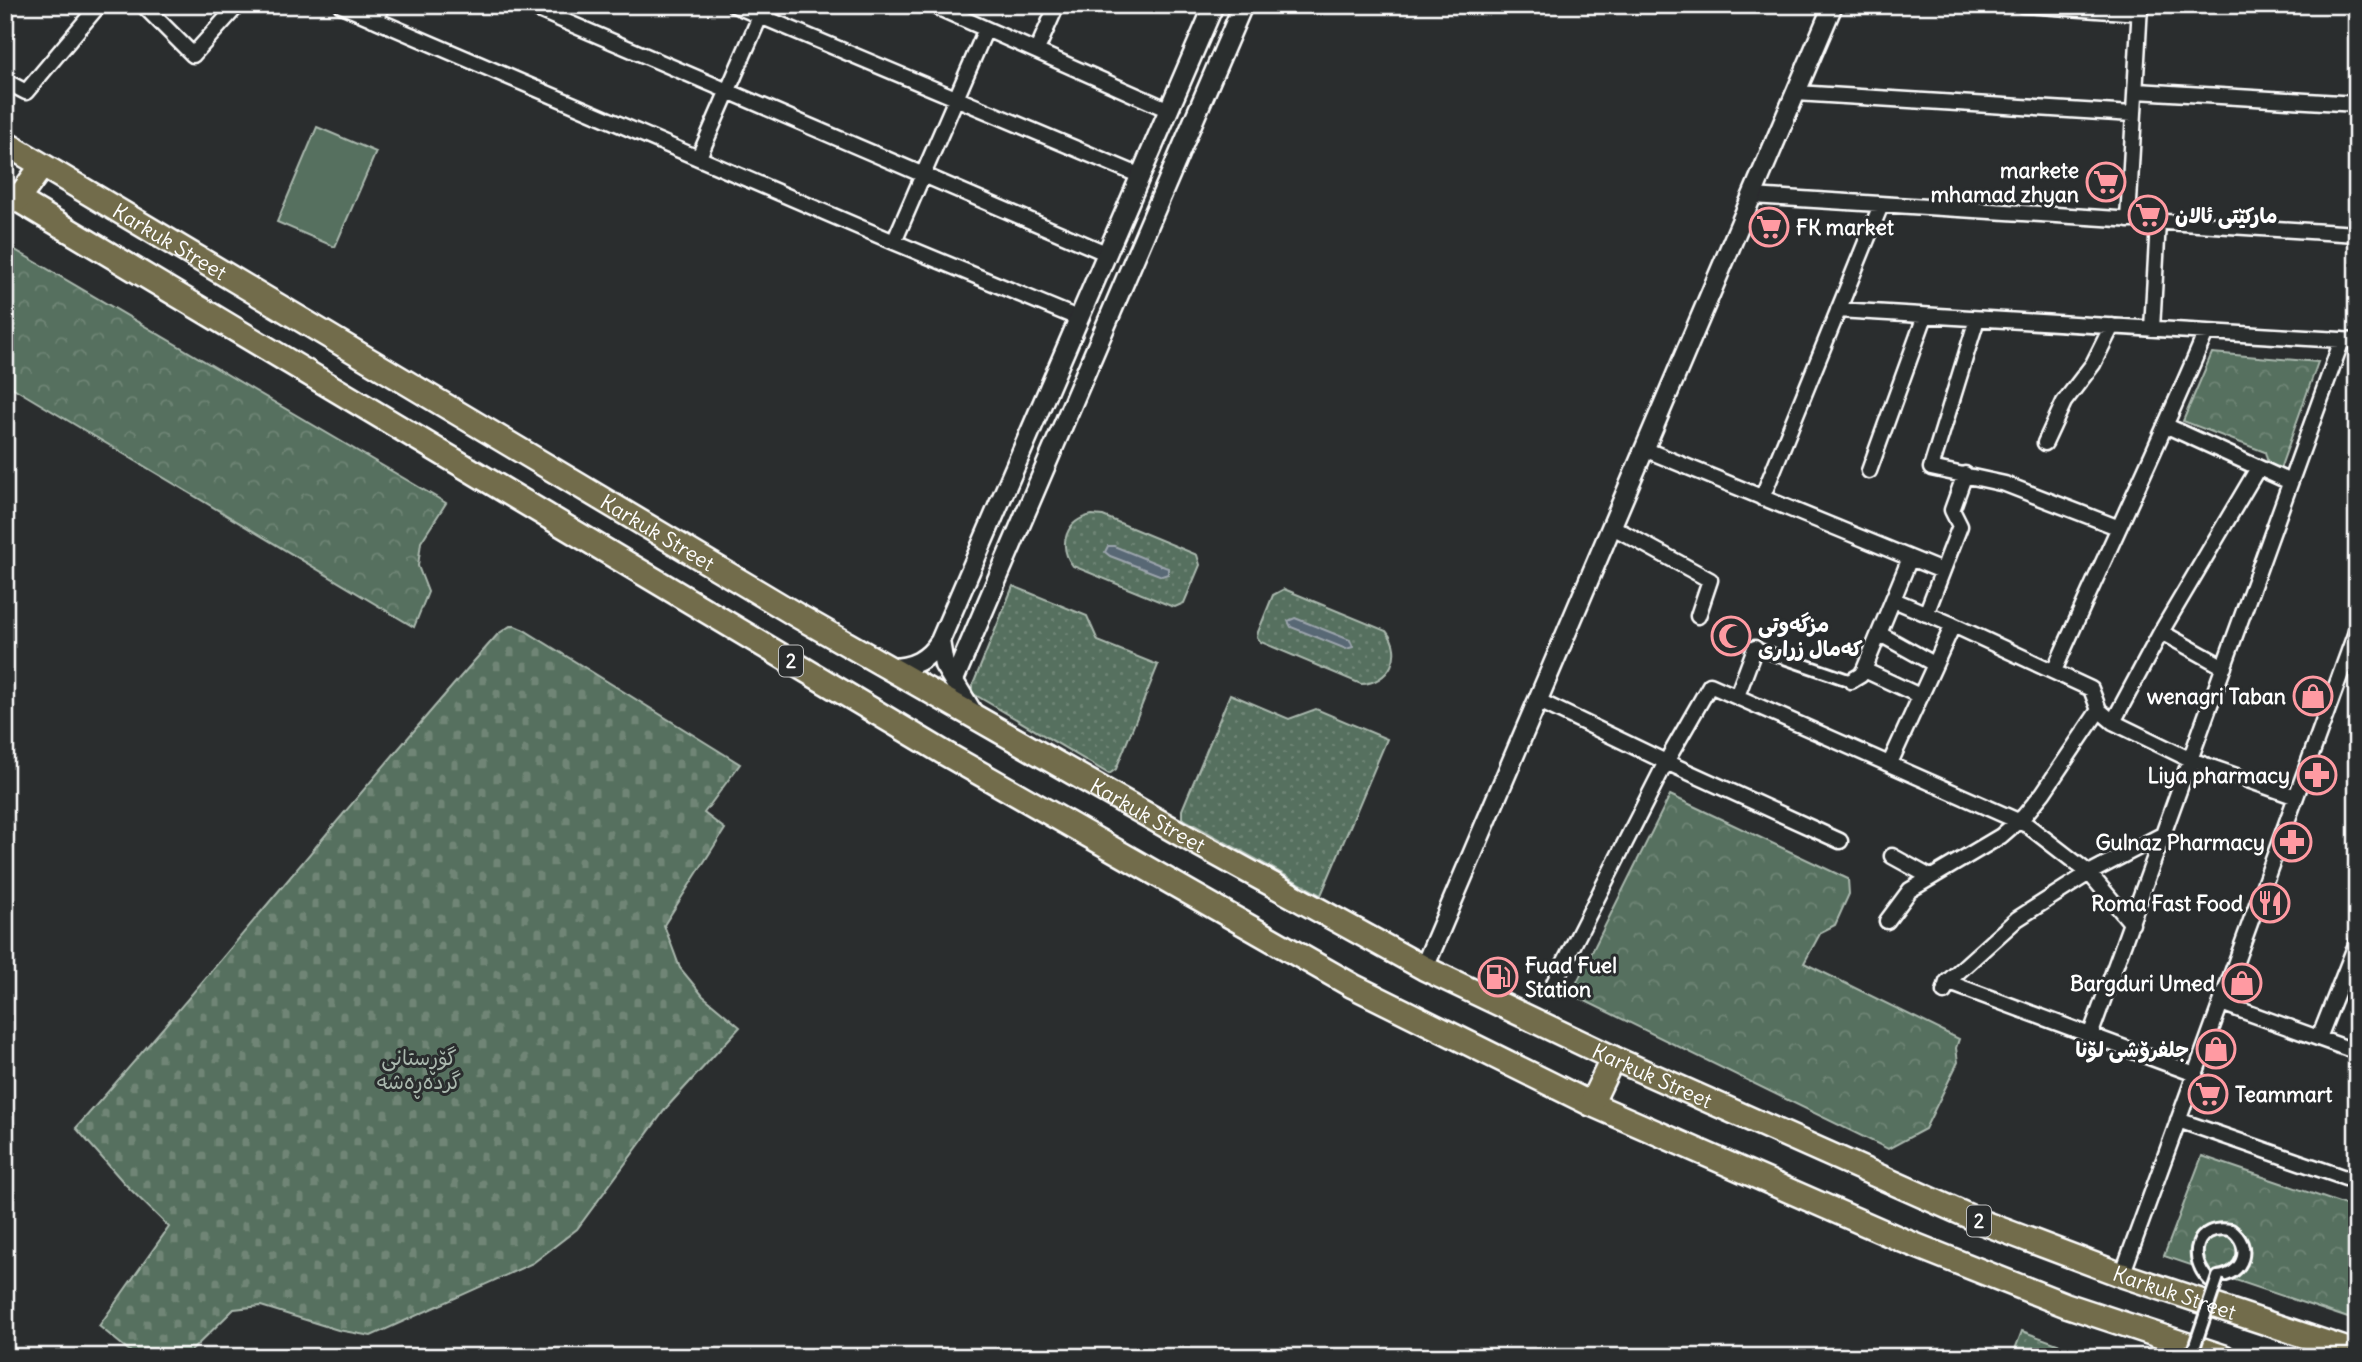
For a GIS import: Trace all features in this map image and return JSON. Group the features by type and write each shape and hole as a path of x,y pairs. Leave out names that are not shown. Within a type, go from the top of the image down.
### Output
{"highway":[{"name":"Karkuk Street","path":"5,143 889,668 1186,837 1424,968 1613,1058 1972,1218 2122,1275 2357,1353"},
{"path":"11,196 41,166"},
{"name":"Karkuk Street","path":"11,196 934,747 1353,986 1675,1143 1902,1240 2066,1305 2224,1357"},
{"path":"1591,1104 1613,1058"}],"street":[{"path":"5,81 26,92 99,5"},
{"path":"143,5 193,55 238,5"},
{"path":"341,5 1080,319"},
{"path":"373,19 384,5"},
{"path":"527,5 1108,254"},
{"path":"734,5 763,11 956,99 1141,176"},
{"path":"932,5 1169,110"},
{"path":"1037,50 1057,5"},
{"path":"889,668 919,663 940,641 1214,5"},
{"path":"954,680 1242,5"},
{"path":"1424,968 1833,5"},
{"path":"2023,5 2140,9 2128,220"},
{"path":"699,157 763,11"},
{"path":"894,242 986,29"},
{"path":"2137,92 2357,104"},
{"path":"1796,93 2133,114"},
{"path":"1752,196 2357,234"},
{"path":"1762,498 1881,205"},
{"path":"1127,209 1151,220"},
{"path":"2152,329 2158,222"},
{"path":"1838,310 2350,340 2290,482 2090,1036"},
{"path":"1869,471 1925,316"},
{"path":"1977,319 1931,468 2005,484 2117,527"},
{"path":"2045,443 2064,402 2093,364 2112,327"},
{"path":"2054,671 2117,527 2167,426 2206,332"},
{"path":"2167,426 2290,482"},
{"path":"1644,449 1941,571"},
{"path":"2113,722 2161,632 2258,468"},
{"path":"1926,614 1960,526 1952,510 1965,474"},
{"path":"1611,526 1710,580 1698,616"},
{"path":"1737,696 1755,648 1851,681 1861,675 1910,558"},
{"path":"1894,600 2091,689 2099,710 2113,722 2191,760 2296,796"},
{"path":"1890,763 1953,625"},
{"path":"2122,1275 2357,629"},
{"path":"2161,632 2224,667"},
{"path":"1880,634 1934,664"},
{"path":"940,641 944,666 975,716"},
{"path":"1864,670 1920,696"},
{"path":"1554,983 1666,762 1710,685 2019,821 2089,873 2132,924"},
{"path":"1537,700 1840,841"},
{"path":"1887,920 1910,890 1976,851 2019,821 2043,793 2099,710"},
{"path":"2164,834 2089,873 2017,919 1946,987 2195,1074"},
{"path":"1892,856 1930,877"},
{"path":"2319,1038 2357,942"},
{"path":"2221,1003 2357,1052"},
{"path":"2178,1120 2357,1182"},
{"path":"2191,1357 2218,1277 2227,1276 2241,1264 2244,1247 2231,1230 2214,1230 2201,1240 2196,1256 2202,1271 2210,1280"}],"green space":[{"path":"317,127 376,152 335,247 277,222"},
{"path":"5,244 446,503 421,542 418,566 428,592 414,627 5,383"},
{"path":"2212,353 2318,362 2280,469 2268,463 2265,452 2183,421"},
{"path":"1092,515 1103,516 1197,555 1200,565 1184,603 1171,606 1073,566 1066,550 1067,534 1076,522"},
{"path":"1013,586 1087,616 1098,641 1158,665 1116,769 1109,774 972,693 972,687"},
{"path":"1284,589 1386,631 1392,640 1394,658 1386,673 1379,679 1361,684 1261,642 1257,637 1258,632 1273,595"},
{"name":"گۆڕستانی گردەڕەشە","path":"510,626 524,630 740,764 704,813 725,829 664,925 680,968 703,996 740,1027 667,1107 577,1229 533,1263 371,1336 338,1330 261,1306 234,1309 185,1357 137,1357 99,1326 169,1227 125,1184 76,1128 444,695 498,634"},
{"path":"1230,694 1289,719 1316,709 1387,739 1321,895 1182,818 1182,810"},
{"path":"1670,795 1848,879 1849,894 1835,925 1821,932 1804,963 1959,1039 1956,1048 1958,1062 1925,1129 1888,1149 1571,994"},
{"path":"2202,1156 2357,1209 2357,1321 2164,1256"},
{"path":"2022,1331 2093,1357 2027,1357 2014,1352"}],"water":[{"path":"1108,546 1168,568 1168,574 1162,576 1110,556 1105,552"},
{"path":"1295,618 1350,640 1353,647 1346,649 1291,627 1288,621"}],"place":[{"name":"markete mhamad zhyan","path":"2106,182"},
{"name":"مارکێتی ئالان","path":"2148,215"},
{"name":"FK market","path":"1769,227"},
{"name":"مزگەوتی کەمال زراری","path":"1731,636"},
{"name":"wenagri Taban","path":"2313,696"},
{"name":"Liya pharmacy","path":"2317,775"},
{"name":"Gulnaz Pharmacy","path":"2292,842"},
{"name":"Roma Fast Food","path":"2270,903"},
{"name":"Fuad Fuel Station","path":"1498,977"},
{"name":"Bargduri Umed","path":"2242,983"},
{"name":"جلفرۆشی لۆنا","path":"2216,1049"},
{"name":"Teammart","path":"2208,1094"}]}
